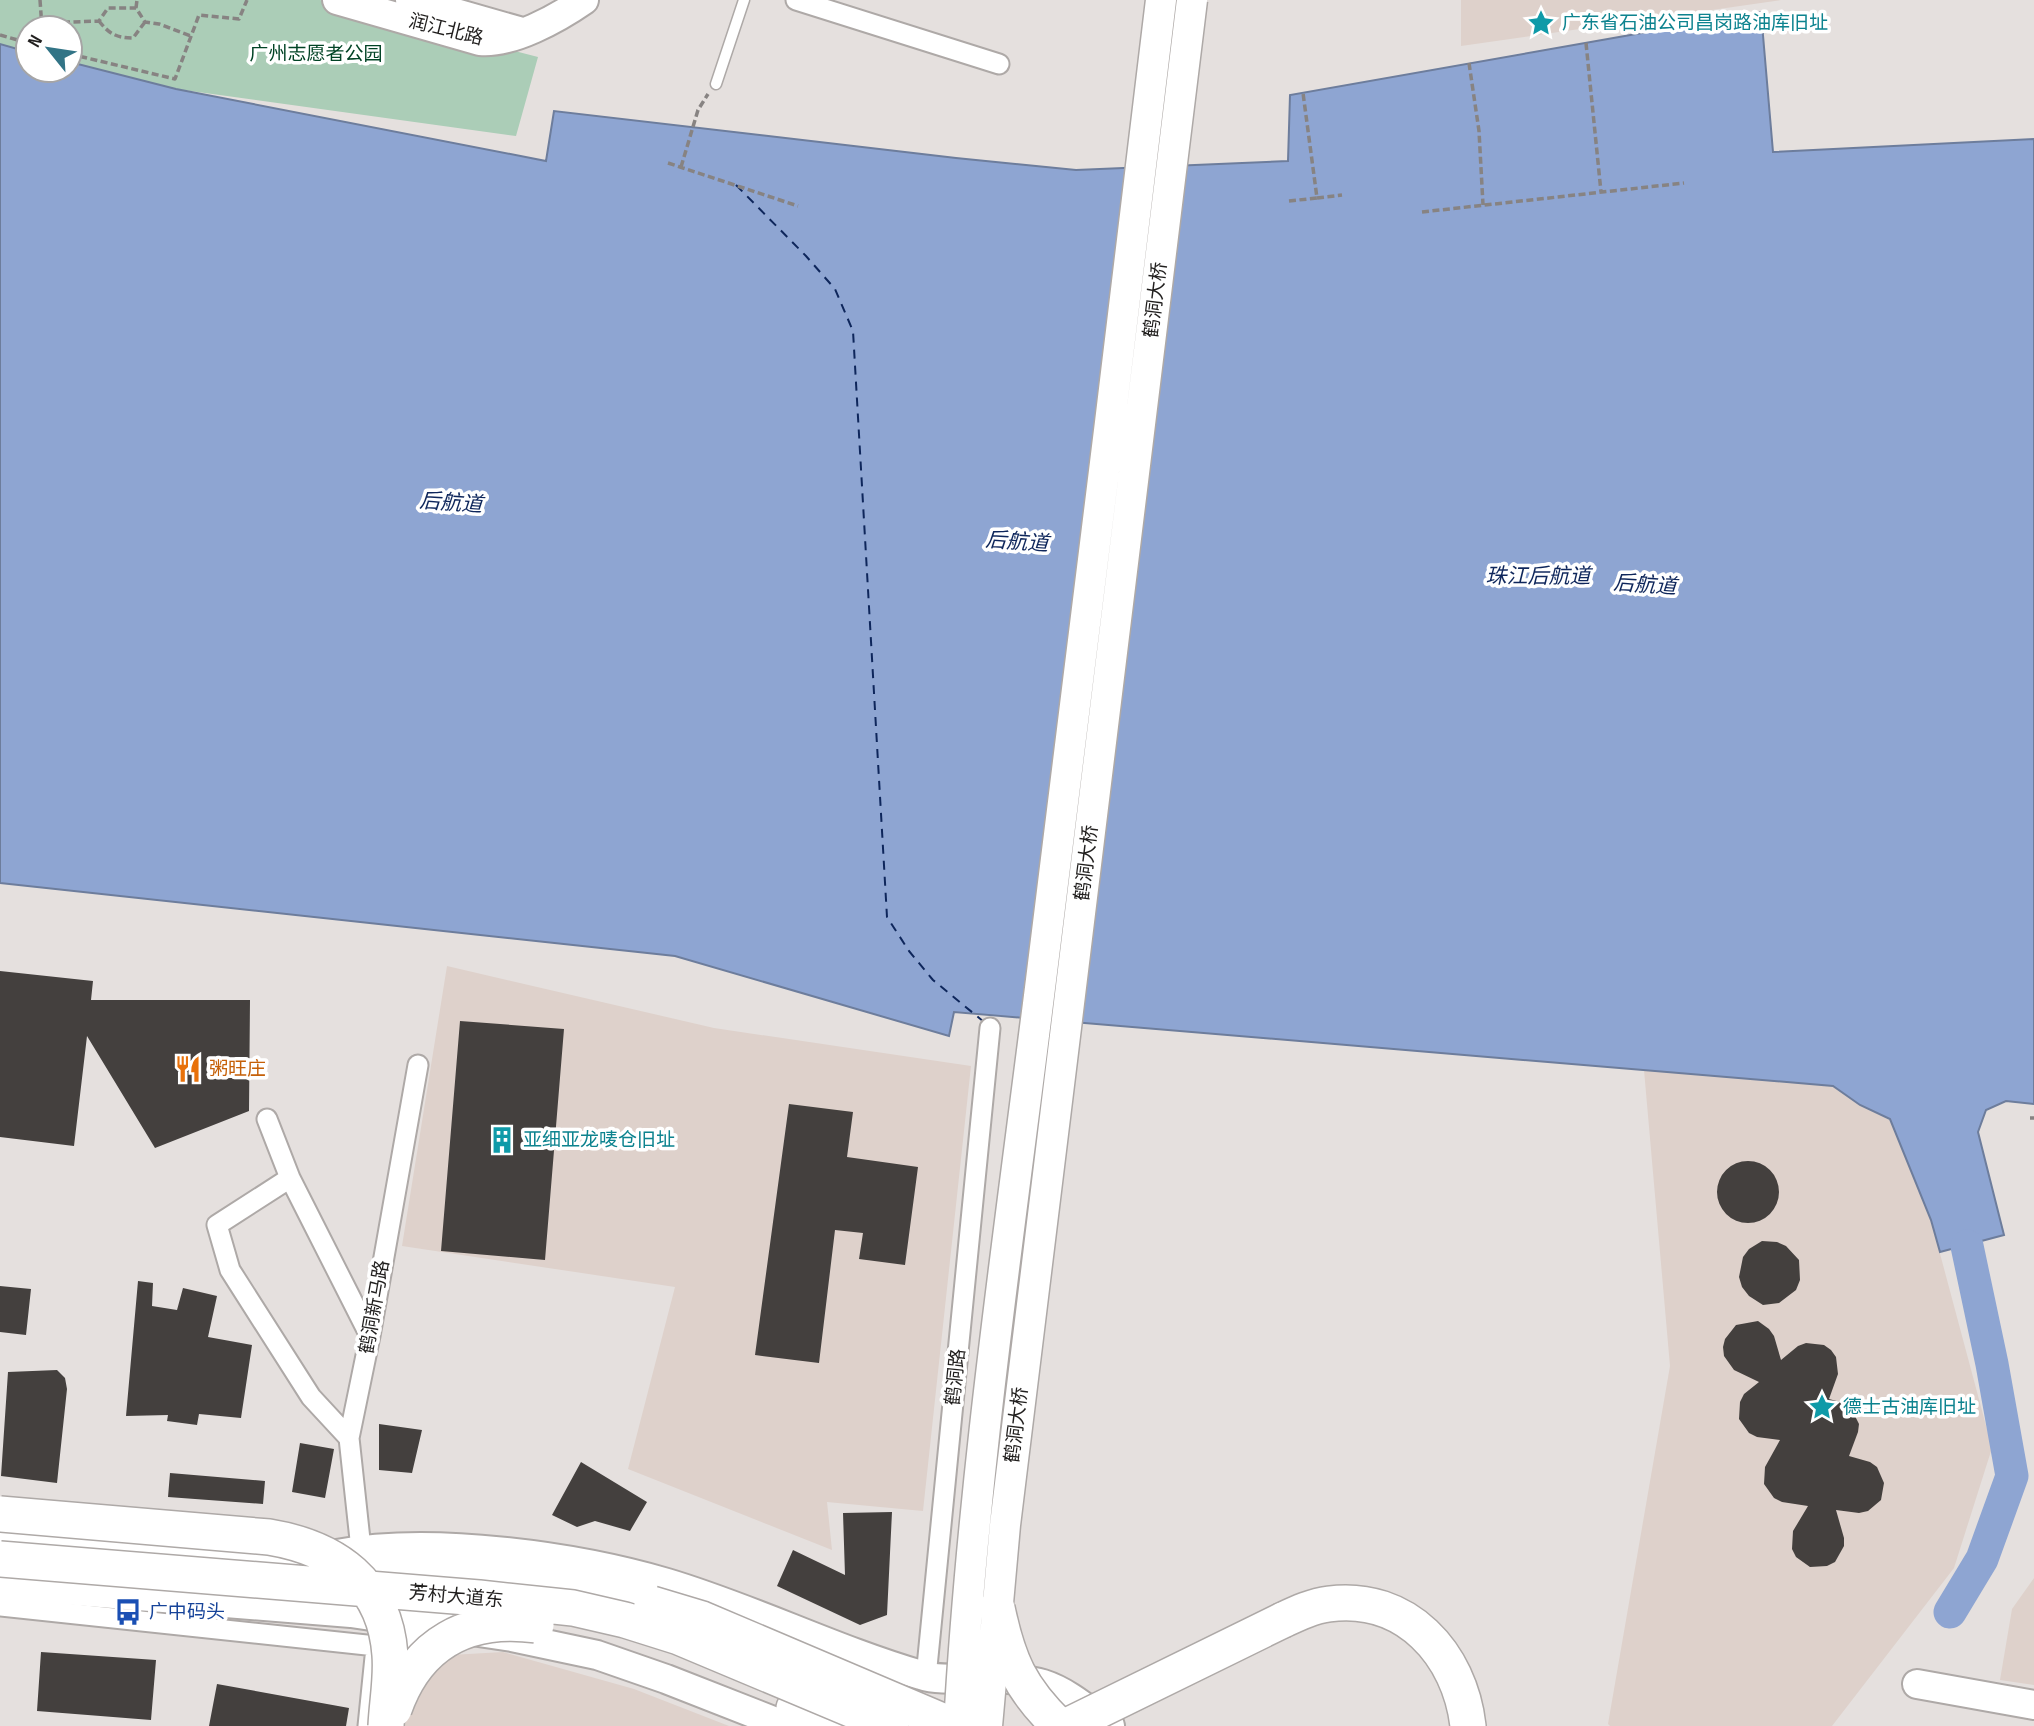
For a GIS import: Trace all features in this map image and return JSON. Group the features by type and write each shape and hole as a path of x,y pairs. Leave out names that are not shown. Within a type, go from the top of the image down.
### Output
{"highway":[{"path":"0,1514 269,1537 297,1542 326,1553 359,1579 381,1615 390,1656 387,1726"},
{"name":"芳村大道东","path":"0,1536 539,1580 597,1589 702,1619 870,1689"},
{"name":"芳村大道东","path":"0,1559 573,1608 680,1637 891,1726"},
{"path":"1067,1726 1299,1613 1313,1607 1345,1603 1395,1615 1409,1622 1430,1639 1449,1662 1457,1677 1468,1726"},
{"path":"997,1608 1004,1645 1015,1671 1033,1698 1059,1726"},
{"path":"387,1726 404,1684 432,1650 465,1630 508,1622 584,1632 642,1647 841,1726"},
{"path":"870,1689 929,1726"},
{"path":"870,1689 954,1726"}],"main road":[{"name":"鹤洞大桥","path":"959,1726 969,1587 989,1391 1090,595 1161,0"},
{"name":"鹤洞大桥","path":"987,1726 1005,1525 1192,0"}],"street":[{"name":"润江北路","path":"337,0 480,41 502,41 522,32"},
{"name":"润江北路","path":"410,0 522,32"},
{"path":"522,32 584,0"},
{"path":"796,0 999,64"},
{"name":"鹤洞路","path":"923,1726 990,1028"},
{"name":"鹤洞新马路","path":"360,1549 349,1437 370,1336 418,1065"},
{"path":"267,1119 289,1178 370,1336"},
{"path":"289,1178 217,1225 230,1270 311,1397 349,1437"},
{"name":"芳村大道东","path":"304,1560 360,1549 420,1547 542,1558 632,1574 696,1593 877,1662 926,1677 1008,1679 1043,1684 1071,1698 1110,1726"},
{"name":"芳村大道东","path":"0,1585 351,1614 512,1637 597,1655 786,1726"},
{"path":"0,1606 376,1646 512,1637"},
{"path":"368,1726 376,1646"},
{"path":"1917,1684 2034,1705"}],"lane":[{"path":"716,84 744,0"}],"path":[{"path":"137,0 136,8 145,22 159,24 191,36"},
{"path":"84,57 175,79 199,15 239,19 247,0"},
{"path":"99,21 108,8 136,8"},
{"path":"84,22 99,21"},
{"path":"99,21 108,33 120,38 133,38 145,22"},
{"path":"1586,43 1601,192"},
{"path":"1469,63 1479,131 1483,205"},
{"path":"681,167 698,110 716,84"},
{"path":"1303,93 1317,198"},
{"path":"668,163 798,206"},
{"path":"1422,212 1684,183"},
{"path":"1289,201 1342,195"}],"shaded area":[{"name":"广东省石油公司昌岗路油库旧址","path":"1461,0 1781,0 1461,46"},
{"path":"447,966 714,1028 971,1066 923,1511 827,1502 832,1550 628,1469 675,1287 402,1246"},
{"name":"德士古油库旧址","path":"1644,1070 1834,1086 1860,1105 1890,1119 1931,1220 1992,1448 1954,1568 1832,1726 1608,1724 1670,1366"},
{"path":"2034,1578 2034,1685 2000,1680 2012,1609"},
{"path":"503,1652 634,1689 729,1726 402,1726 417,1685 451,1655"}],"green space":[{"name":"广州志愿者公园","path":"0,0 320,0 538,57 516,136 176,89 84,66 84,14 14,14 14,48 0,44"}],"water":[{"name":"珠江后航道","path":"1761,12 1773,152 2034,139 2034,1104 2006,1101 1986,1110 1978,1132 2004,1235 1940,1252 1931,1220 1890,1119 1860,1105 1833,1086 954,1012 949,1036 675,956 0,883 0,44 14,48 14,84 84,84 84,66 176,89 546,161 554,111 1076,170 1288,161 1290,95"}],"building":[{"path":"0,971 93,981 91,1000 250,1000 249,1111 155,1148 87,1036 74,1146 0,1137"},
{"name":"亚细亚龙唛仓旧址","path":"460,1021 564,1029 545,1260 441,1251"},
{"path":"789,1104 853,1112 847,1157 918,1167 905,1265 859,1259 863,1233 835,1230 819,1363 755,1355"},
{"path":"1748,1161 1770,1170 1779,1192 1770,1214 1748,1223 1726,1214 1717,1192 1726,1170"},
{"path":"1762,1241 1786,1246 1799,1260 1800,1280 1796,1290 1779,1303 1763,1305 1749,1296 1739,1277 1743,1257 1749,1249"},
{"path":"138,1281 153,1283 152,1306 177,1310 183,1288 217,1296 208,1337 252,1345 241,1418 199,1414 197,1425 167,1421 168,1415 126,1416"},
{"path":"0,1286 31,1289 26,1335 0,1332"},
{"path":"1758,1321 1774,1336 1781,1360 1806,1343 1824,1345 1831,1350 1836,1357 1838,1374 1829,1399 1851,1408 1859,1424 1849,1456 1877,1467 1884,1483 1881,1500 1868,1511 1859,1513 1836,1510 1844,1546 1835,1562 1827,1566 1810,1567 1796,1557 1792,1549 1793,1531 1808,1506 1774,1498 1764,1484 1765,1467 1780,1440 1757,1437 1749,1433 1739,1419 1740,1402 1744,1394 1759,1382 1734,1370 1724,1356 1723,1347 1725,1339 1736,1325"},
{"path":"57,1370 65,1378 67,1389 57,1483 1,1476 8,1372"},
{"path":"379,1424 422,1430 412,1473 379,1470"},
{"path":"300,1443 334,1449 325,1498 292,1492"},
{"path":"581,1462 647,1502 630,1531 595,1521 577,1527 552,1515"},
{"path":"170,1473 265,1481 263,1504 168,1497"},
{"path":"892,1512 887,1615 860,1625 777,1586 793,1550 845,1575 843,1513"},
{"path":"41,1652 156,1660 151,1720 37,1711"},
{"path":"217,1684 349,1708 346,1726 209,1726"}],"waterway":[{"path":"1950,1612 1982,1559 2012,1476 1967,1246"}],"ferry route":[{"path":"736,185 835,289 853,331 887,917 909,951 933,980 984,1022"}],"place":[{"name":"广东省石油公司昌岗路油库旧址","path":"1541,23"},
{"name":"粥旺庄","path":"188,1069"},
{"name":"亚细亚龙唛仓旧址","path":"502,1140"},
{"name":"德士古油库旧址","path":"1822,1407"},
{"name":"广中码头","path":"128,1612"}],"water label":[{"name":"后航道","path":"451,503"},
{"name":"后航道","path":"1017,542"},
{"name":"后航道","path":"1645,585"}]}
